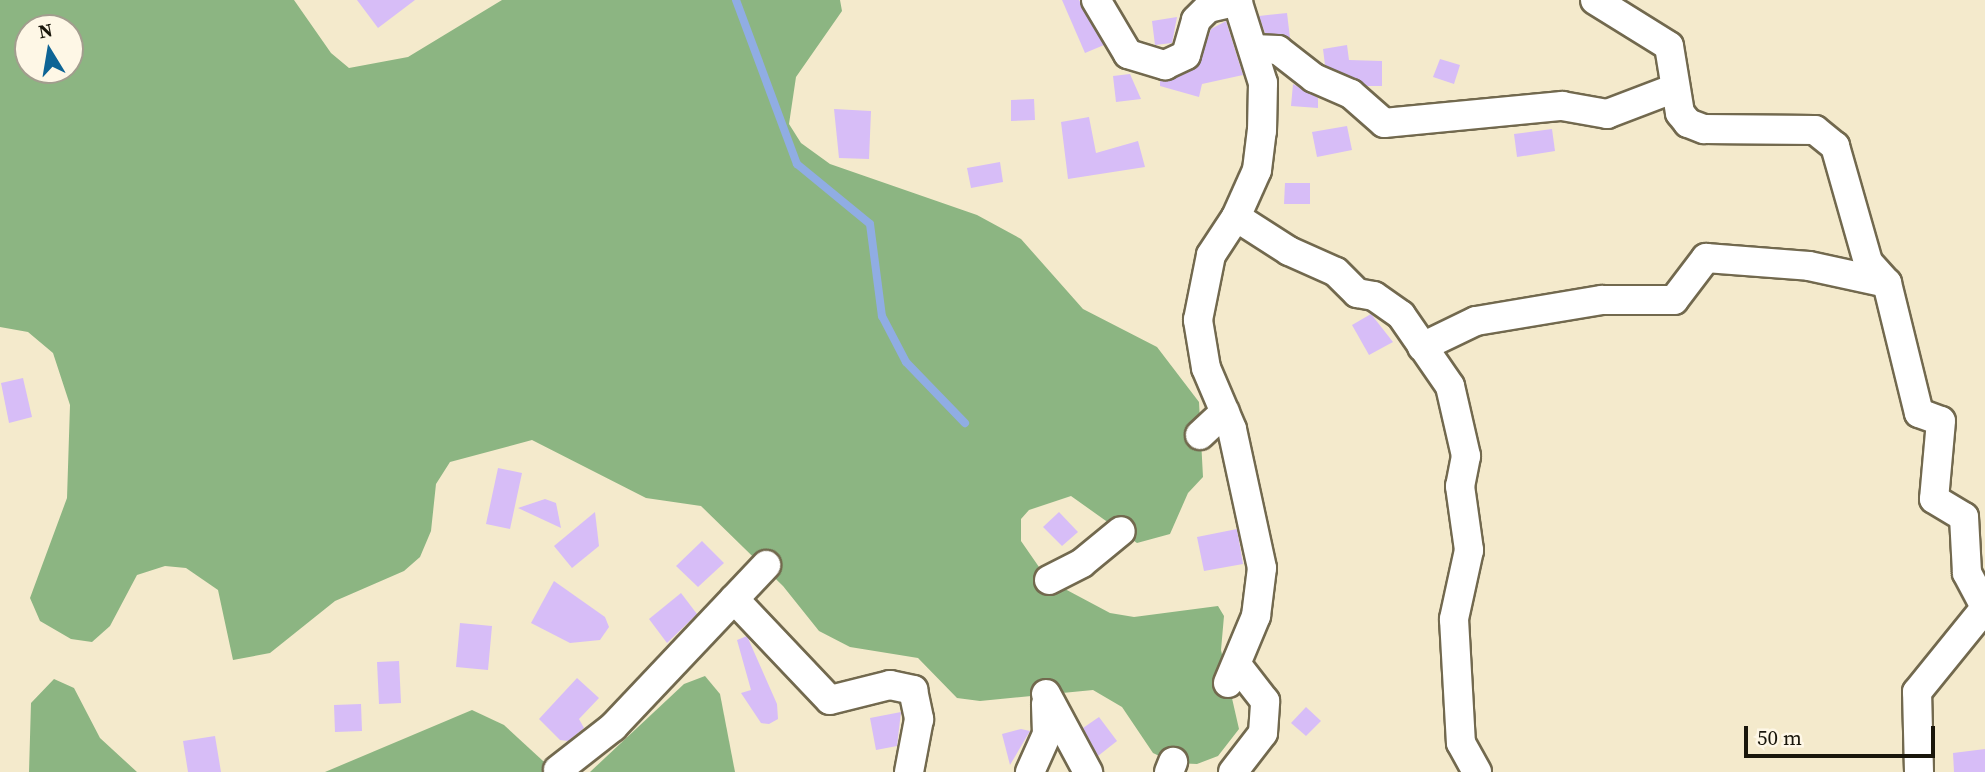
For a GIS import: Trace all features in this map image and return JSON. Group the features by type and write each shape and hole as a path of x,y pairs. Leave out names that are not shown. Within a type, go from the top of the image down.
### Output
{"street":[{"path":"1097,0 1128,54 1164,65 1185,55 1195,38 1196,20 1208,8 1238,1 1263,83 1262,131 1257,170 1236,217 1211,255 1198,320 1206,368 1225,412 1262,568 1256,617 1232,674 1265,701 1263,733 1233,772"},
{"path":"1595,0 1670,46 1680,113 1704,130 1815,130 1835,146 1868,262 1887,283 1919,413 1941,421 1934,499 1964,517 1967,573 1985,608 1917,692 1919,772"},
{"path":"1253,49 1278,50 1314,78 1351,94 1384,123 1562,106 1607,114 1675,88"},
{"path":"1236,217 1289,251 1336,272 1357,293 1374,296 1401,315 1451,386 1466,456 1460,486 1469,550 1454,619 1461,743 1477,772"},
{"path":"1422,347 1476,321 1602,300 1674,300 1706,258 1809,266 1887,283"},
{"path":"1200,435 1225,412"},
{"path":"1049,580 1082,563 1121,531"},
{"path":"558,770 613,727 766,565"},
{"path":"734,599 830,700 890,685 913,690 919,719 909,772"},
{"path":"1030,772 1047,734 1046,694 1088,772"}],"green space":[{"path":"0,0 294,0 331,53 349,68 408,57 502,0 840,0 842,11 796,77 789,124 801,143 830,164 977,215 1021,239 1083,309 1157,347 1199,402 1203,477 1188,493 1170,534 1137,543 1071,496 1029,510 1021,519 1021,541 1048,580 1110,613 1134,617 1218,606 1224,616 1221,650 1239,729 1218,756 1197,764 1174,763 1153,753 1122,707 1093,690 980,701 957,698 918,658 850,647 819,631 783,586 701,506 646,498 532,440 450,462 436,484 431,531 420,557 404,571 335,601 270,653 233,660 218,590 186,568 165,566 137,575 110,626 92,642 71,639 40,621 30,598 67,498 70,405 53,353 28,332 0,327"},
{"path":"705,676 720,694 735,772 590,772 684,684"},
{"path":"54,679 74,688 100,738 137,772 29,772 31,703"},
{"path":"472,710 504,725 555,772 325,772"}],"building":[{"path":"357,0 415,0 378,28"},
{"path":"1062,0 1079,0 1104,45 1085,53"},
{"path":"1287,13 1290,38 1265,33 1259,16"},
{"path":"1177,17 1172,43 1155,45 1152,21"},
{"path":"1226,21 1243,75 1202,84 1199,97 1160,86 1160,81 1198,66 1211,29"},
{"path":"1347,45 1349,60 1382,61 1382,86 1367,86 1325,65 1323,49"},
{"path":"1440,59 1460,65 1454,84 1433,77"},
{"path":"1130,74 1141,99 1116,102 1113,76"},
{"path":"1293,84 1318,98 1318,108 1291,106"},
{"path":"1034,99 1035,120 1011,121 1011,100"},
{"path":"834,109 871,111 869,159 839,158"},
{"path":"1089,117 1096,153 1138,141 1145,167 1068,179 1061,122"},
{"path":"1347,126 1352,150 1317,157 1312,132"},
{"path":"1552,129 1555,151 1517,157 1514,134"},
{"path":"1000,162 1003,182 971,188 967,168"},
{"path":"1285,183 1310,183 1310,204 1284,204"},
{"path":"1371,314 1393,342 1369,355 1352,325"},
{"path":"23,378 32,417 9,423 1,383"},
{"path":"498,468 522,473 510,529 486,524"},
{"path":"545,499 556,503 561,528 518,508"},
{"path":"595,512 599,546 572,568 554,546"},
{"path":"1059,512 1078,532 1062,546 1043,527"},
{"path":"1237,529 1243,564 1204,571 1197,537"},
{"path":"702,541 724,563 698,587 676,566"},
{"path":"554,581 605,617 609,627 600,640 570,643 531,623"},
{"path":"681,593 697,614 667,643 649,619"},
{"path":"460,623 492,626 488,670 456,667"},
{"path":"747,636 777,704 778,719 769,724 761,723 741,693 751,690 737,640"},
{"path":"399,661 401,703 379,704 377,662"},
{"path":"577,678 599,698 579,719 584,728 568,741 560,740 539,719"},
{"path":"361,704 362,731 335,732 334,705"},
{"path":"1306,707 1321,721 1306,736 1291,723"},
{"path":"901,712 897,746 876,750 870,718"},
{"path":"1099,717 1117,741 1098,756 1083,728"},
{"path":"1021,729 1030,731 1010,765 1002,734"},
{"path":"215,736 221,772 188,772 183,741"},
{"path":"1985,749 1985,772 1954,772 1953,753"}],"waterway":[{"path":"736,0 797,164 870,224 882,316 906,362 965,423"}]}
